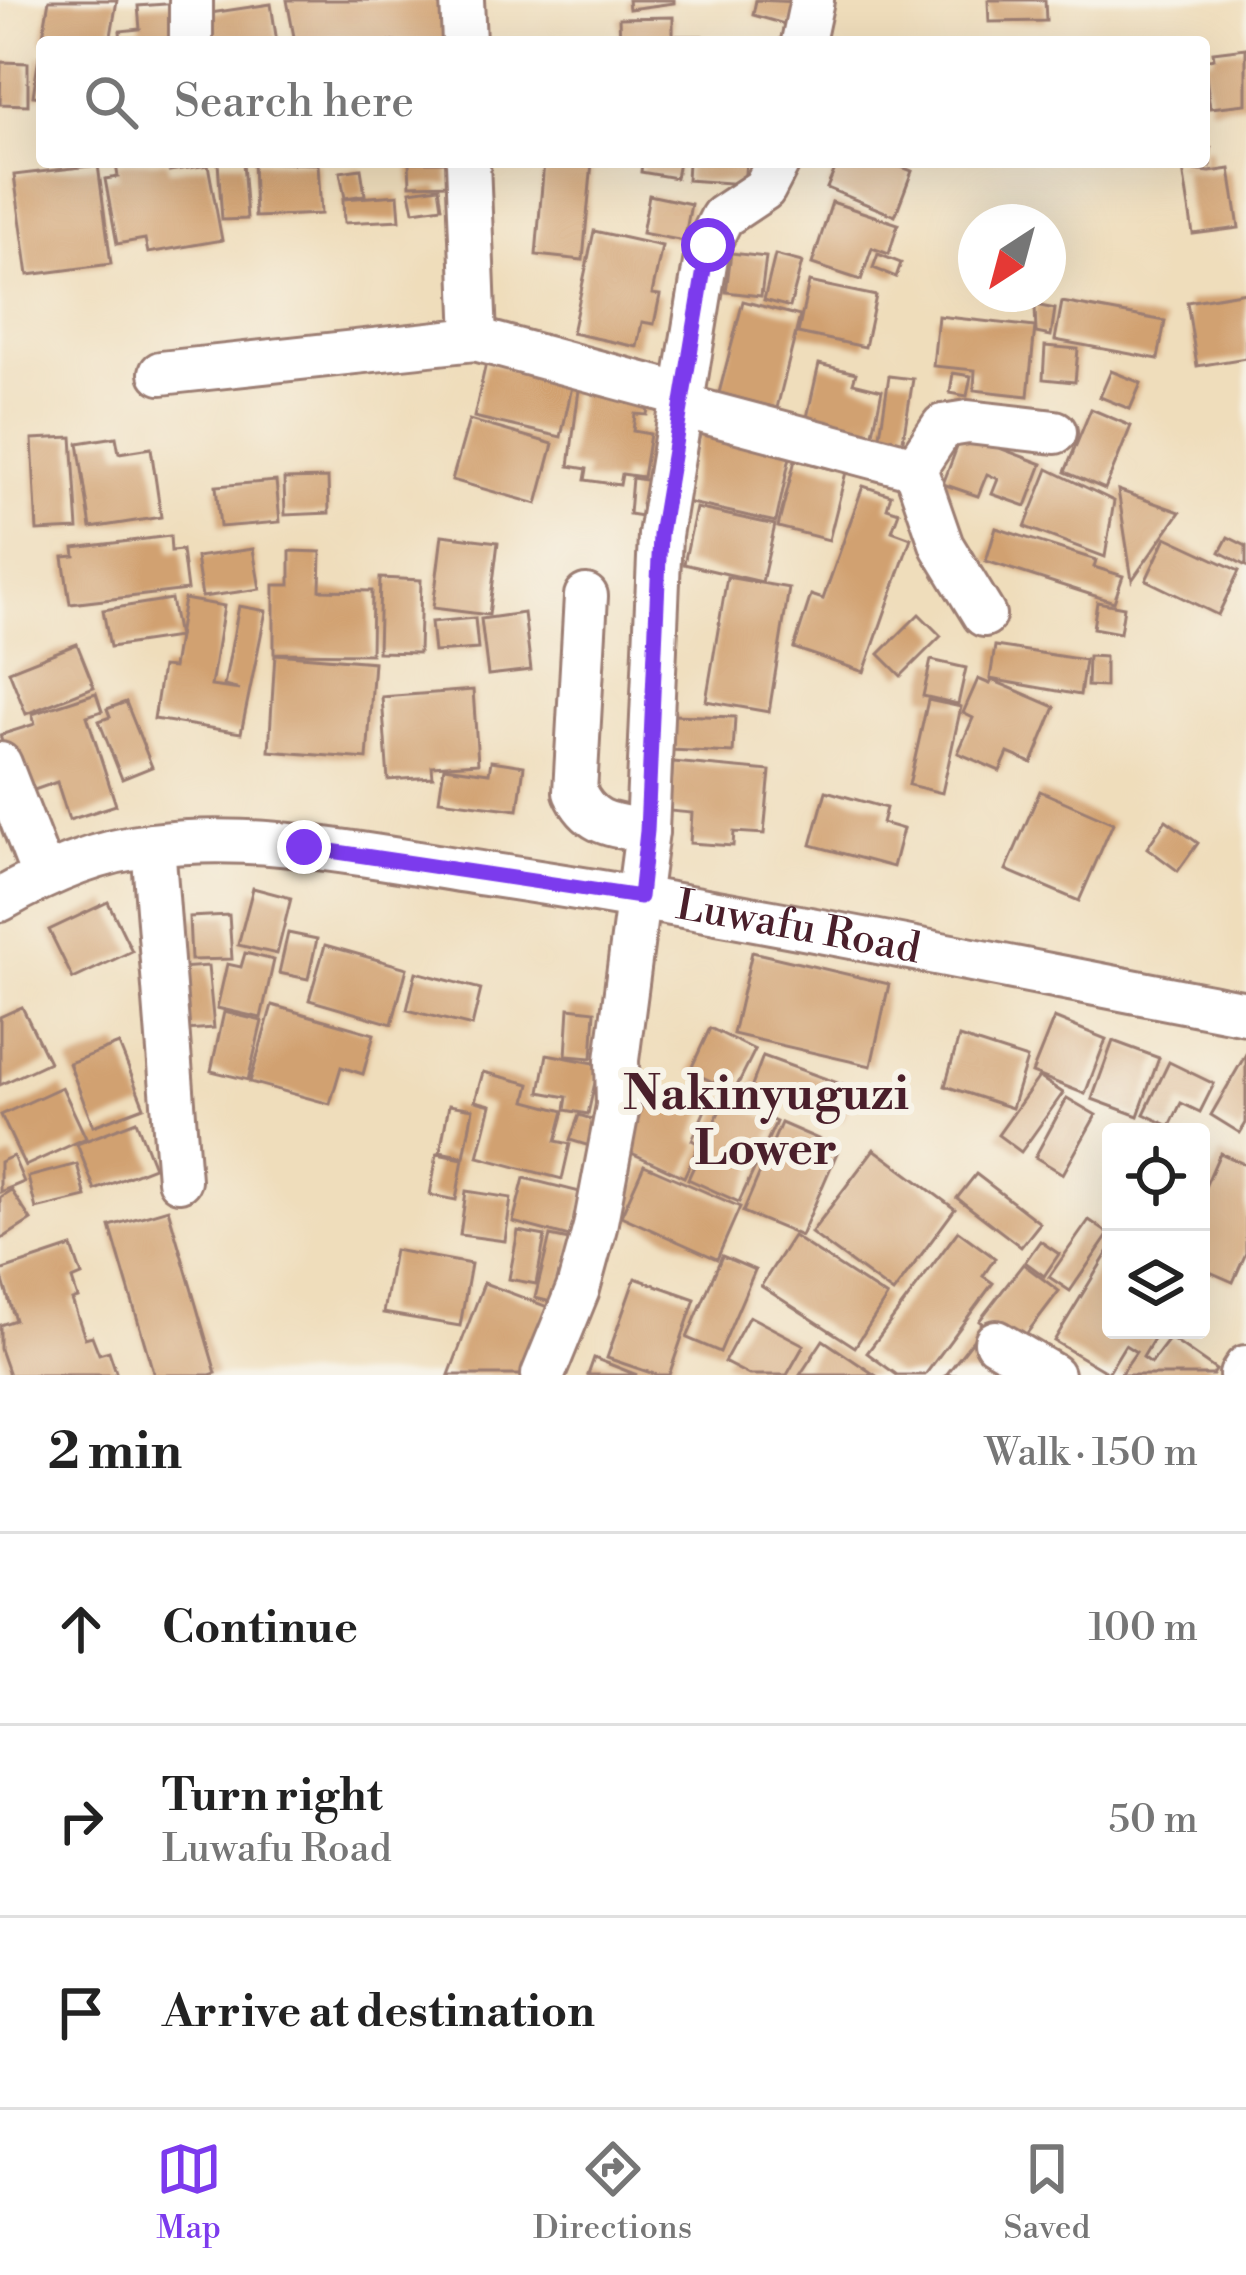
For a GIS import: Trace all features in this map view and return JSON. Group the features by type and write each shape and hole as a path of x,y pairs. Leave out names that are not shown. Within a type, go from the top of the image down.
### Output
{"street":[{"path":"190,0 190,36"},
{"path":"462,0 464,36"},
{"path":"804,36 812,0"},
{"path":"468,168 475,339"},
{"path":"543,1375 578,1289 617,1106 616,1060 647,831 660,535 708,245 722,217 764,189 775,168"},
{"path":"161,373 475,339 915,468"},
{"path":"915,468 943,426 968,422 1055,432"},
{"path":"915,468 942,546 984,615"},
{"path":"586,596 575,792 583,810 597,822 647,831"},
{"path":"0,764 43,875"},
{"path":"153,845 179,1180"},
{"name":"Luwafu Road","path":"0,900 43,875 102,855 153,845 304,847 640,897 1246,1013"},
{"path":"995,1342 1052,1375"},
{"path":"1241,1375 1246,1366"}],"building":[{"path":"49,0 117,0 111,36 43,36"},
{"path":"287,0 441,0 448,36 294,36"},
{"path":"628,0 674,0 674,3 629,9"},
{"path":"756,0 797,2 791,26 753,15"},
{"path":"988,0 1045,0 1046,21 989,22"},
{"path":"179,3 182,36 120,36 120,31 140,29 138,6"},
{"path":"271,4 276,36 208,36 204,14"},
{"path":"673,17 673,36 620,36 619,18"},
{"path":"1246,48 1246,104 1210,108 1213,52"},
{"path":"1,62 28,63 28,105 0,104"},
{"path":"98,168 111,264 28,275 14,175"},
{"path":"117,168 209,168 222,240 148,253 145,239 117,244 105,179 118,177"},
{"path":"218,168 243,168 247,219 222,220"},
{"path":"253,168 318,168 321,214 255,217"},
{"path":"409,168 448,168 449,184 410,185"},
{"path":"543,168 591,168 583,260 536,255"},
{"path":"641,168 678,168 676,178 641,172"},
{"path":"688,168 745,168 744,184 687,180"},
{"path":"835,168 912,171 895,216 827,188"},
{"path":"361,169 365,195 345,198 340,172"},
{"path":"1183,169 1230,169 1239,228 1193,234"},
{"path":"439,187 442,207 414,211 410,191"},
{"path":"398,195 400,220 344,223 343,199"},
{"path":"649,195 691,204 684,241 642,233"},
{"path":"832,202 898,224 889,254 872,248 861,280 812,264"},
{"path":"594,231 662,246 652,294 660,295 654,324 642,322 637,347 572,333"},
{"path":"731,253 766,257 761,296 726,292"},
{"path":"878,254 901,263 896,277 873,268"},
{"path":"775,255 802,262 790,307 764,300"},
{"path":"809,282 876,296 865,347 798,333"},
{"path":"1246,292 1246,358 1197,366 1187,302"},
{"path":"743,301 800,316 777,408 719,393"},
{"path":"1066,303 1165,321 1158,359 1055,340"},
{"path":"1035,312 1055,312 1051,336 1036,333"},
{"path":"938,316 1035,327 1028,396 974,390 975,370 933,366"},
{"path":"1045,346 1078,349 1075,382 1043,379"},
{"path":"486,363 573,382 561,437 474,417"},
{"path":"819,364 856,373 853,383 882,390 872,438 806,422"},
{"path":"1111,371 1141,383 1130,409 1100,397"},
{"path":"953,373 971,376 967,396 950,393"},
{"path":"889,376 913,379 902,446 879,442"},
{"path":"580,382 650,393 647,415 635,414 633,431 650,434 643,477 622,474 620,485 585,480 587,469 569,466"},
{"path":"1091,409 1131,426 1105,489 1065,472"},
{"path":"469,420 553,444 537,504 452,480"},
{"path":"702,424 793,443 776,522 686,502"},
{"path":"962,434 1042,464 1026,506 992,494 998,479 987,474 978,496 943,484"},
{"path":"72,437 78,529 37,531 32,439"},
{"path":"116,437 119,453 151,448 161,517 91,528 78,443"},
{"path":"795,460 846,472 829,540 778,527"},
{"path":"1048,469 1114,501 1105,557 1025,527"},
{"path":"328,478 329,513 285,515 284,479"},
{"path":"632,478 652,481 648,517 629,514"},
{"path":"276,481 280,522 220,527 216,486"},
{"path":"863,486 891,495 887,508 899,512 892,531 911,538 864,672 794,648 811,595 823,599"},
{"path":"1118,490 1180,512 1132,580"},
{"path":"696,508 775,525 762,582 684,564"},
{"path":"996,528 1096,560 1094,567 1123,576 1114,602 986,561"},
{"path":"442,535 498,542 489,615 433,608"},
{"path":"170,536 171,551 182,550 187,590 70,604 63,557 75,556 74,548"},
{"path":"1166,537 1239,571 1218,615 1146,580"},
{"path":"1228,537 1246,546 1246,566 1220,552"},
{"path":"253,549 260,589 202,597 196,557"},
{"path":"290,551 321,552 320,590 372,591 371,654 274,653 274,585 290,585"},
{"path":"727,577 789,588 769,712 706,701"},
{"path":"380,578 421,580 419,653 378,652"},
{"path":"171,599 178,637 110,647 103,610"},
{"path":"184,599 224,606 211,686 240,690 224,686 239,606 266,611 241,733 154,719 162,667 173,668"},
{"path":"1097,602 1124,607 1120,633 1093,628"},
{"path":"524,613 531,670 488,675 481,619"},
{"path":"919,614 941,636 901,676 879,654"},
{"path":"475,618 478,649 434,652 431,622"},
{"path":"77,644 94,687 26,714 9,671"},
{"path":"995,646 1085,660 1080,695 990,679"},
{"path":"275,654 374,662 367,759 269,751"},
{"path":"1088,656 1105,657 1105,687 1087,686"},
{"path":"931,660 966,668 958,704 923,696"},
{"path":"978,679 990,684 992,680 1055,707 1032,763 1008,753 1000,771 958,753 973,718 963,713"},
{"path":"473,690 478,763 432,766 433,777 388,780 382,697"},
{"path":"96,693 102,711 87,716 116,805 69,820 57,782 17,796 0,735 35,724 32,714"},
{"path":"928,700 961,707 942,793 909,785"},
{"path":"126,702 152,767 122,779 99,721 110,717 107,709"},
{"path":"671,715 735,717 733,753 671,750"},
{"path":"491,761 524,766 518,810 439,800 444,767 489,773"},
{"path":"673,762 770,771 764,834 734,832 733,846 690,843 692,813 669,811"},
{"path":"826,791 886,808 882,823 903,829 893,867 811,845"},
{"path":"1040,791 1113,823 1079,901 1006,870"},
{"path":"1166,820 1198,843 1178,871 1147,848"},
{"path":"253,888 291,898 277,954 238,945"},
{"path":"108,902 132,951 73,979 49,930"},
{"path":"229,915 232,959 191,960 189,917"},
{"path":"288,933 317,939 308,979 279,973"},
{"path":"325,945 407,968 392,1024 309,1000"},
{"path":"752,952 889,984 871,1066 733,1034"},
{"path":"245,953 274,960 261,1018 217,1008 227,964 241,967"},
{"path":"208,966 214,1028 185,1030 180,968"},
{"path":"416,972 481,989 472,1026 407,1010"},
{"path":"272,1005 374,1034 363,1074 341,1067 330,1104 250,1082"},
{"path":"22,1007 49,1062 0,1085 0,1017"},
{"path":"569,1008 595,1011 592,1058 566,1056"},
{"path":"224,1012 262,1021 248,1080 211,1071"},
{"path":"1054,1018 1106,1039 1085,1094 1032,1073"},
{"path":"710,1028 755,1050 734,1092 690,1071"},
{"path":"959,1037 1027,1059 1012,1108 945,1086"},
{"path":"1113,1041 1159,1058 1138,1116 1092,1099"},
{"path":"119,1044 144,1107 93,1126 69,1063"},
{"path":"547,1054 599,1064 588,1114 565,1110 567,1097 540,1092"},
{"path":"1246,1054 1246,1123 1240,1133 1211,1115"},
{"path":"763,1056 854,1089 842,1122 751,1088"},
{"path":"1169,1062 1214,1084 1200,1112 1181,1103 1171,1123 1144,1114"},
{"path":"483,1072 530,1084 526,1101 564,1111 556,1141 570,1144 562,1179 478,1157 491,1105 475,1101"},
{"path":"1039,1077 1063,1093 1021,1152 998,1135"},
{"path":"651,1086 705,1110 692,1140 699,1144 684,1177 623,1149"},
{"path":"62,1087 86,1138 25,1166 1,1115"},
{"path":"1067,1098 1096,1115 1063,1174 1035,1157"},
{"path":"725,1099 776,1122 739,1202 688,1179"},
{"path":"449,1105 473,1109 464,1157 440,1152"},
{"path":"579,1115 604,1123 596,1148 570,1140"},
{"path":"136,1121 154,1167 95,1190 77,1144"},
{"path":"781,1123 839,1148 801,1236 743,1212"},
{"path":"874,1149 955,1209 893,1293 811,1233"},
{"path":"1220,1153 1246,1165 1246,1253 1233,1282 1210,1272 1210,1176"},
{"path":"437,1154 463,1159 456,1200 430,1195"},
{"path":"13,1156 24,1182 0,1192 0,1162"},
{"path":"77,1164 86,1197 36,1209 28,1177"},
{"path":"644,1165 740,1207 717,1259 621,1216"},
{"path":"976,1174 1040,1223 1021,1247 957,1198"},
{"path":"524,1178 584,1193 573,1238 513,1222"},
{"path":"11,1190 31,1220 0,1240 0,1197"},
{"path":"466,1191 511,1198 505,1241 460,1235"},
{"path":"168,1209 216,1373 210,1375 154,1375 110,1226"},
{"path":"1089,1220 1102,1229 1102,1244 1070,1291 1049,1277"},
{"path":"518,1231 545,1236 536,1284 509,1279"},
{"path":"958,1231 995,1258 983,1276 993,1283 925,1375 897,1375 867,1353"},
{"path":"550,1236 574,1241 559,1304 535,1298"},
{"path":"793,1236 887,1297 855,1347 761,1286"},
{"path":"1040,1241 1059,1254 1044,1276 1025,1262"},
{"path":"72,1247 82,1276 72,1280 78,1298 72,1300 85,1338 92,1336 99,1354 109,1351 117,1375 9,1375 0,1349 0,1325 15,1320 0,1271"},
{"path":"394,1250 471,1264 460,1326 383,1313"},
{"path":"722,1256 755,1270 720,1352 687,1338"},
{"path":"1102,1262 1102,1339 1154,1339 1143,1357 1151,1363 1171,1339 1216,1370 1213,1375 1120,1375 1136,1352 1125,1345 1108,1373 1054,1341"},
{"path":"1023,1264 1059,1291 1015,1349 979,1321"},
{"path":"635,1278 695,1299 669,1375 607,1358"},
{"path":"484,1283 548,1307 522,1375 449,1375"},
{"path":"749,1316 804,1345 787,1375 749,1375 724,1362"},
{"path":"978,1334 1010,1360 998,1375 946,1375"},
{"path":"823,1340 875,1375 800,1375"},
{"path":"594,1358 637,1375 588,1375"}],"district":[{"name":"Nakinyuguzi Lower","path":"766,1122"}],"route":[{"path":"304,847 640,897 660,535 708,245"}]}
